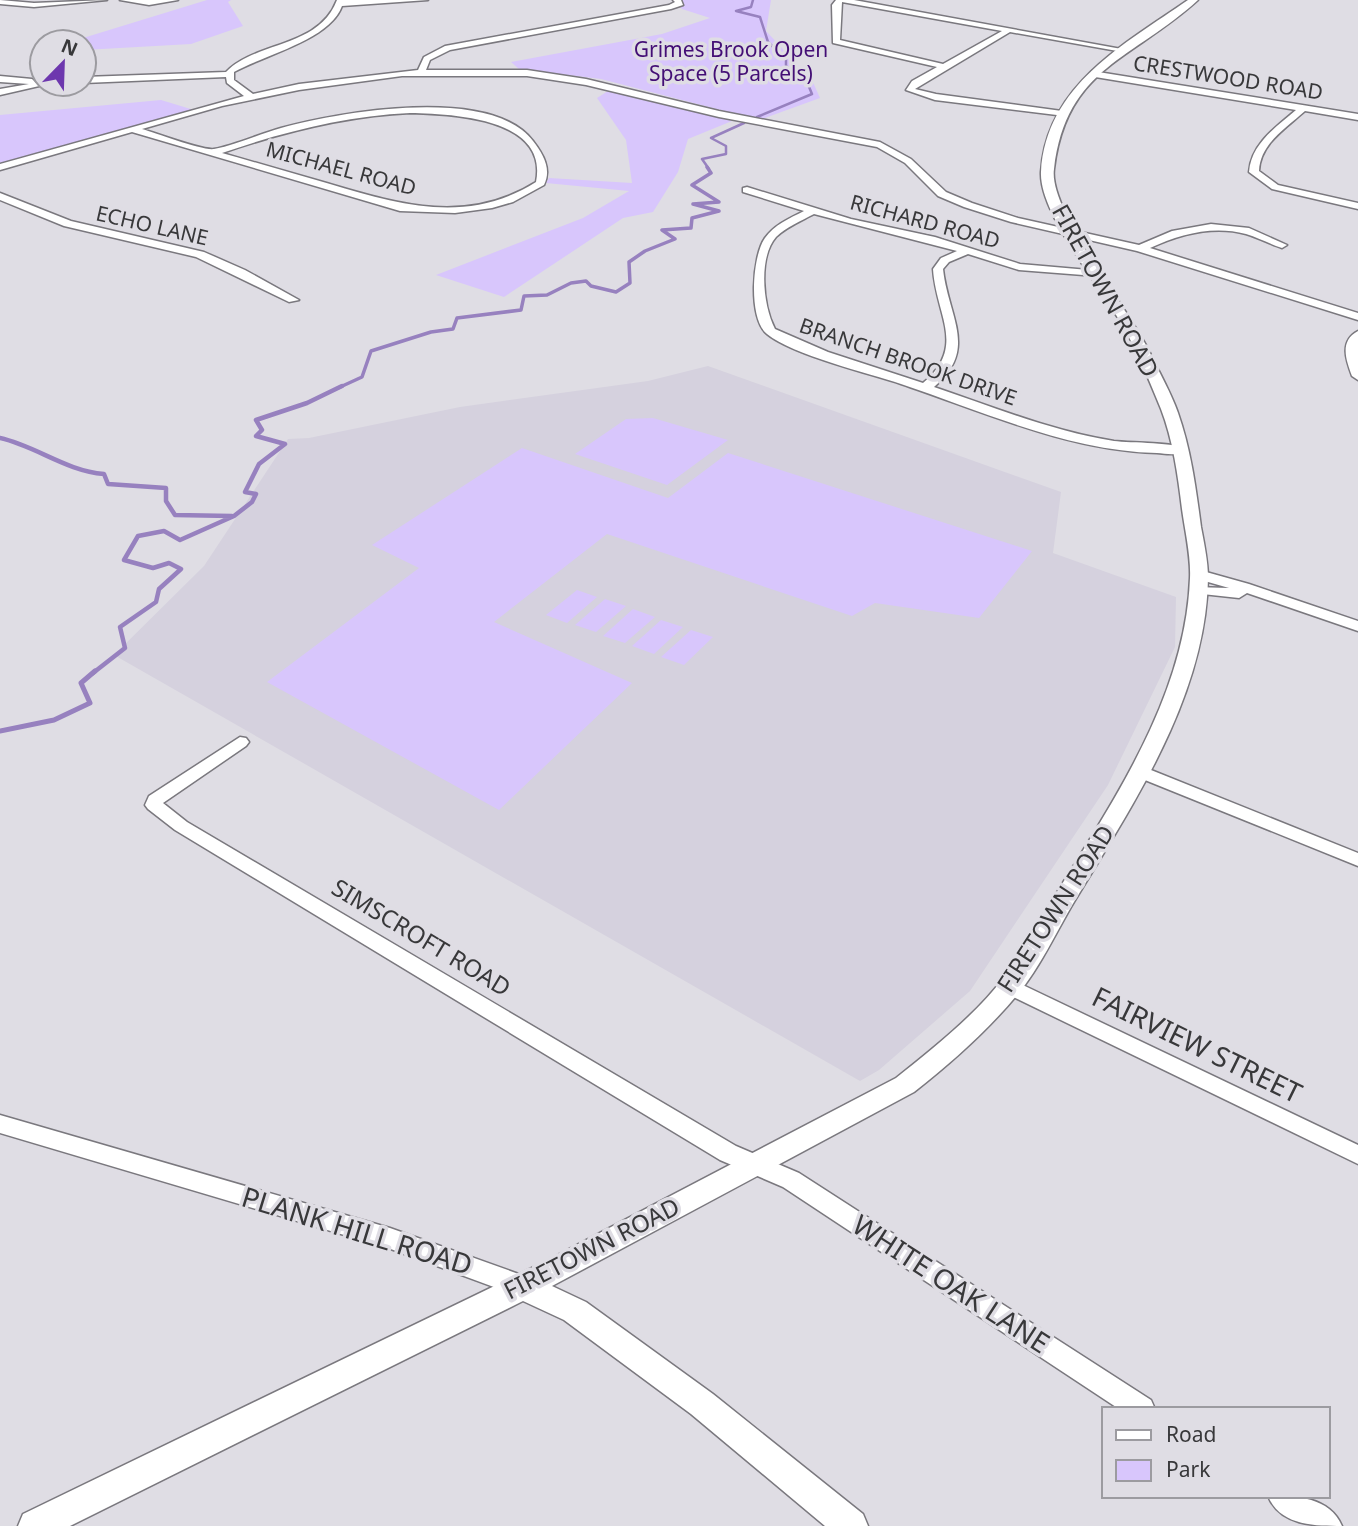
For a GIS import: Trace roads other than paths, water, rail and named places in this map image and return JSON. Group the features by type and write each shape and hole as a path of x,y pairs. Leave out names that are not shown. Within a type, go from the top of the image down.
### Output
{"street":[{"path":"0,2 34,5 103,0"},
{"path":"124,0 149,3 174,0"},
{"path":"98,79 229,74 240,64 320,28 335,17 341,2 424,0"},
{"path":"422,72 422,65 428,56 448,48 676,5 680,3 677,0"},
{"path":"947,67 836,41 836,5 840,0 1123,50"},
{"name":"FIRETOWN ROAD","path":"35,1526 521,1286 757,1165 917,1078 1010,986 1141,772 1164,720 1187,655 1198,583 1181,450 1171,413 1132,329 1055,202 1047,173 1053,140 1069,101 1092,74 1194,0"},
{"path":"635,11 640,1"},
{"path":"1009,30 915,83 909,90 935,97 1062,114"},
{"path":"0,167 251,97 334,81 422,72 551,75 719,114 880,145 899,154 930,185 955,200 990,213 1140,248 1358,317"},
{"path":"229,74 230,81 251,97"},
{"name":"CRESTWOOD ROAD","path":"1092,74 1358,117"},
{"path":"0,79 28,82"},
{"path":"0,92 28,87"},
{"path":"1303,108 1266,143 1254,166 1254,172 1275,187 1358,206"},
{"name":"MICHAEL ROAD","path":"132,129 379,204 425,210 500,203 536,187 543,176 543,169 530,141 518,130 488,118 440,111 373,111 334,117 279,130 212,153"},
{"name":"RICHARD ROAD","path":"747,190 813,211 931,239 964,252 1019,267 1096,273"},
{"name":"ECHO LANE","path":"0,196 21,208 60,223 203,256 293,300"},
{"name":"BRANCH BROOK DRIVE","path":"813,211 773,234 762,248 761,303 764,320 770,331 828,355 1004,416 1100,443 1181,450"},
{"path":"1140,248 1171,233 1215,226 1261,234 1282,245"},
{"path":"925,388 944,375 954,355 938,269 945,260 964,252"},
{"path":"1358,335 1351,344 1349,355 1358,376"},
{"path":"1198,583 1263,595 1358,626"},
{"name":"SIMSCROFT ROAD","path":"240,742 155,800 154,805 192,832 714,1145 757,1165"},
{"path":"1141,772 1358,860"},
{"name":"FAIRVIEW STREET","path":"1010,986 1358,1155"},
{"name":"PLANK HILL ROAD","path":"0,1124 390,1238 521,1286 575,1311 702,1404 851,1526"},
{"name":"WHITE OAK LANE","path":"757,1165 791,1180 1139,1407"},
{"path":"1283,1498 1328,1526"}],"waterway":[{"path":"753,0 751,7 736,11 760,17 768,42 786,59 786,66 807,82 812,94 757,117"},
{"path":"709,169 702,159 726,154 726,146 711,138 744,123"},
{"path":"338,388 362,377 371,351 431,332 453,329 457,318 521,310 524,296 547,295 571,283 586,281 591,286 616,292 630,283 629,262 645,251 675,239 662,230 691,228 692,218 719,211 693,204 719,202 692,185 711,173 707,167"},
{"path":"93,673 125,648 120,627 156,602 159,589 181,569 169,563 153,568 124,560 138,536 164,531 180,540 234,516 252,502 256,494 245,492 259,464 285,444 256,436 262,430 256,420 307,403 342,386"},
{"path":"0,438 77,468 104,474 108,484 166,488 166,501 175,515 232,516"},
{"path":"0,731 54,720 90,703 81,683 95,671"}],"park label":[{"name":"Grimes Brook Open Space (5 Parcels)","path":"731,62"}]}
